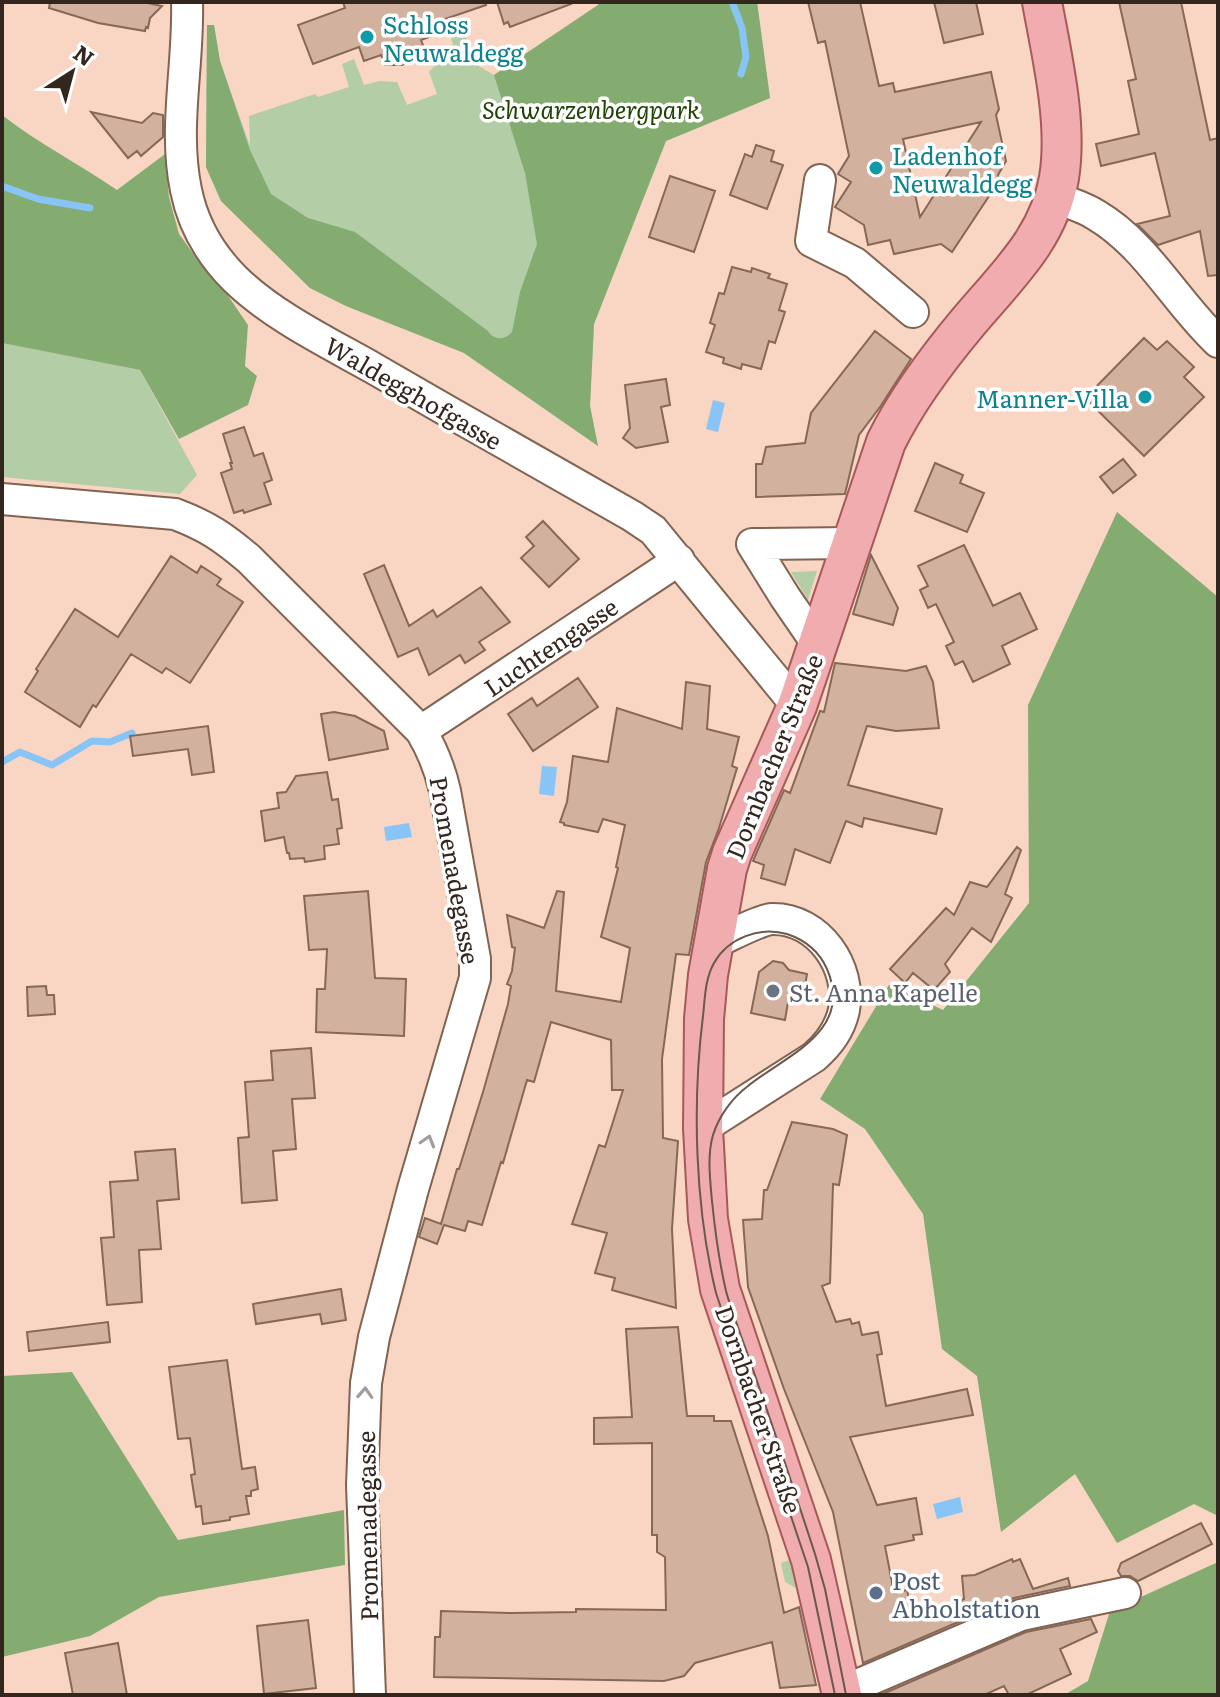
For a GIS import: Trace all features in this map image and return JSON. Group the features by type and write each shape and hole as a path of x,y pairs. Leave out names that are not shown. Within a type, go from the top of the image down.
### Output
{"main road":[{"name":"Dornbacher Straße","path":"842,1694 811,1560 720,1289 708,1219 703,1128 704,1019 708,975 732,853 797,706 886,442 952,342 1030,249 1048,219 1060,175 1061,135 1042,2"}],"street":[{"name":"Waldegghofgasse","path":"187,2 181,159 186,192 200,233 212,254 261,301 653,530 797,706"},
{"path":"820,180 811,241 855,263 913,312"},
{"path":"1055,197 1096,215 1118,232 1218,342"},
{"name":"Promenadegasse","path":"2,499 175,514 222,537 249,559 421,731 432,750 445,791 475,959 475,978 413,1189 374,1337 366,1383 362,1485 370,1695"},
{"path":"228,513 249,559"},
{"path":"818,645 752,544 852,543"},
{"name":"Luchtengasse","path":"421,731 679,560"},
{"path":"703,1128 814,1057 827,1045 844,1013 843,978 837,961 818,936 794,924 770,919 714,943"},
{"path":"842,1694 1021,1615 1125,1593"}],"green space":[{"name":"Schwarzenbergpark","path":"598,2 757,2 770,98 666,141 594,324 590,406 598,446 464,353 346,306 310,288 221,201 206,167 207,25 214,25 220,61 250,146 249,116 315,94 318,97 349,87 342,64 354,59 364,85 379,81 397,82 407,105 437,94 429,72 441,59 456,54 447,25 460,21 477,65 494,75 598,5"},
{"name":"Schwarzenbergpark","path":"598,2 757,2 770,98 666,141 594,324 590,406 598,446 464,353 346,306 310,288 221,201 206,167 207,25 214,25 220,61 250,150 271,194 308,218 355,232 493,336 506,337 512,332 520,292 537,244 525,173 494,75 598,5"},
{"path":"2,115 117,190 165,154 169,197 179,234 220,284 248,325 245,366 257,376 248,405 179,439 140,370 2,343"},
{"path":"2,343 140,370 197,475 180,494 2,477"},
{"path":"1117,512 1218,597 1218,1516 1194,1504 1117,1543 1075,1474 1001,1532 977,1376 942,1349 923,1214 865,1129 820,1099 889,985 943,1010 1029,903 1028,705"},
{"path":"817,571 808,600 791,572"},
{"path":"72,1372 178,1540 344,1510 345,1565 159,1597 90,1636 2,1657 2,1376"},
{"path":"794,1558 805,1593 785,1582 781,1563"},
{"path":"1218,1562 1218,1695 1064,1695 1088,1681 1110,1611"}],"water":[{"path":"713,400 725,403 718,432 706,429"},
{"path":"542,766 557,767 554,796 539,794"},
{"path":"409,823 412,837 386,841 384,827"},
{"path":"960,1497 963,1512 937,1519 933,1504"}],"building":[{"path":"50,2 143,2 162,6 150,18 145,31 98,23 49,8"},
{"name":"Schloss Neuwaldegg","path":"343,2 485,2 486,5 436,22 440,33 421,40 426,53 402,65 385,65 381,55 364,61 359,47 313,64 298,25 345,8"},
{"name":"Schloss Neuwaldegg","path":"497,2 571,4 510,27 508,22 504,24"},
{"name":"Ladenhof Neuwaldegg","path":"808,2 860,2 879,86 893,83 895,92 991,72 1006,161 998,175 999,181 952,252 941,244 894,254 890,240 868,245 864,225 835,207 851,182 838,174 849,156 825,41 818,43","holes":["981,122 920,217 903,139"]},
{"path":"934,2 976,2 983,34 944,43"},
{"path":"1119,2 1181,2 1210,140 1218,138 1218,275 1208,276 1200,231 1158,245 1137,224 1170,216 1155,153 1101,166 1096,144 1139,134 1128,81 1136,79"},
{"path":"91,112 142,123 153,113 163,115 163,137 141,156 137,151 128,158"},
{"path":"756,145 774,151 771,161 783,165 767,209 730,195 745,154 752,157"},
{"path":"670,176 715,191 694,252 649,237"},
{"path":"732,267 751,272 752,268 770,274 768,278 787,284 779,310 785,312 775,343 769,341 761,369 742,364 741,369 723,363 724,358 706,352 715,325 710,323 719,293 724,294"},
{"path":"875,331 911,359 859,435 845,494 756,497 756,464 762,464 766,447 805,443 811,413"},
{"name":"Manner-Villa","path":"1144,338 1157,350 1167,341 1194,367 1184,377 1204,397 1144,456 1085,398"},
{"path":"666,379 670,405 661,407 668,442 636,448 623,438 630,428 625,385"},
{"path":"244,427 254,456 263,453 272,480 264,483 271,504 234,513 221,473 232,469 223,434"},
{"path":"1123,459 1136,475 1113,493 1100,477"},
{"path":"935,463 963,475 960,483 984,493 967,532 915,511"},
{"path":"543,521 579,559 549,587 521,558 534,546 526,537"},
{"path":"964,545 993,606 1020,593 1037,629 1002,646 1010,664 973,682 963,661 955,665 946,646 954,642 936,604 928,608 920,590 928,586 918,566"},
{"path":"871,555 898,608 893,625 853,614"},
{"path":"171,556 197,573 201,566 221,579 217,585 243,602 190,683 166,668 162,673 131,654 80,727 25,692 38,671 36,669 75,609 118,637"},
{"path":"384,565 409,626 433,610 437,617 481,587 510,622 479,642 485,650 465,663 460,655 429,675 418,648 398,657 364,574"},
{"path":"835,663 906,671 926,666 933,682 939,728 896,731 867,726 848,785 942,809 936,834 864,818 862,827 846,821 830,863 795,849 785,885 761,878 764,865 753,861 784,790 790,793 820,711 824,712"},
{"path":"578,678 598,707 533,751 508,714 532,698 537,706"},
{"path":"686,682 710,686 707,729 739,737 732,766 737,768 706,862 689,955 676,954 662,1059 663,1138 678,1141 672,1229 676,1308 612,1290 615,1278 595,1273 607,1233 572,1224 599,1145 605,1147 623,1090 612,1090 611,1040 551,1022 534,1082 527,1080 482,1225 468,1221 465,1231 444,1225 437,1244 419,1237 425,1218 441,1224 508,1004 511,986 507,984 515,948 512,947 507,915 544,928 557,891 564,892 556,991 621,1002 630,948 601,937 625,825 603,819 598,832 560,822 567,802 573,756 608,762 617,708 682,729"},
{"path":"334,712 355,716 384,731 388,749 329,760 321,714"},
{"path":"208,726 214,772 192,775 188,749 133,756 130,736"},
{"path":"327,772 332,800 338,799 342,828 337,829 339,844 324,846 325,859 305,862 304,858 290,859 284,837 265,841 261,811 279,808 277,793 286,792 296,776"},
{"path":"1017,847 1021,850 1005,894 1012,898 991,942 972,928 945,964 950,972 934,990 913,973 905,983 890,969 946,908 954,915 970,882 987,887"},
{"path":"368,891 375,978 406,979 404,1036 316,1032 317,989 325,989 327,949 309,950 304,896"},
{"name":"St. Anna Kapelle","path":"773,961 783,963 789,970 807,974 804,992 790,990 785,1020 751,1013 759,972"},
{"path":"46,986 47,995 54,995 55,1014 28,1016 27,987"},
{"path":"311,1048 315,1098 292,1099 296,1149 273,1151 277,1200 242,1203 238,1138 249,1137 245,1082 273,1080 271,1051"},
{"path":"792,1122 833,1129 847,1135 839,1185 833,1184 830,1283 822,1286 836,1322 850,1319 852,1324 859,1322 862,1335 878,1332 882,1354 877,1355 886,1406 967,1389 973,1415 850,1437 877,1505 916,1498 922,1534 913,1535 914,1540 885,1546 894,1593 907,1590 913,1619 964,1599 962,1576 975,1575 1012,1559 1013,1562 1020,1559 1033,1589 1068,1578 1070,1586 1014,1598 863,1663 833,1512 748,1287 743,1220 762,1219 764,1190 767,1190"},
{"path":"175,1149 179,1199 157,1201 161,1249 139,1250 142,1302 107,1305 101,1238 114,1237 110,1182 138,1180 135,1152"},
{"path":"341,1289 346,1320 322,1324 320,1314 256,1324 253,1304"},
{"path":"108,1322 110,1342 29,1351 27,1332"},
{"path":"678,1327 687,1416 714,1416 714,1421 731,1421 768,1536 784,1613 799,1607 816,1685 780,1688 772,1642 695,1663 684,1676 664,1681 434,1677 435,1637 440,1637 441,1611 666,1610 665,1557 657,1552 657,1535 652,1535 652,1443 594,1444 594,1418 632,1417 626,1329"},
{"path":"227,1360 242,1469 255,1467 258,1489 251,1491 251,1496 246,1496 249,1514 203,1524 201,1506 196,1507 191,1475 195,1474 190,1438 178,1439 169,1367"},
{"path":"1201,1523 1212,1544 1138,1581 1130,1576 1121,1576 1118,1571 1121,1563"},
{"path":"1091,1619 1097,1632 1060,1649 1071,1674 1026,1695 1009,1695 1004,1686 984,1695 880,1695 1026,1632"},
{"path":"308,1620 316,1688 264,1694 257,1626"},
{"path":"118,1643 127,1695 73,1695 65,1653"}],"waterway":[{"path":"732,2 742,28 746,57 741,74"},
{"path":"2,186 38,199 90,208"},
{"path":"2,762 20,752 52,765 92,741 110,742 132,733"}],"tram line":[{"path":"835,1695 808,1567 716,1293 700,1191 697,1084 709,976 714,963 728,947 746,936 766,932 794,936 816,952 827,969 833,991 831,1010 824,1026 812,1040 742,1091 722,1114 710,1151 713,1212 726,1291 815,1554 846,1695"}],"place":[{"name":"Schloss Neuwaldegg","path":"367,37"},
{"name":"Ladenhof Neuwaldegg","path":"876,168"},
{"name":"Manner-Villa","path":"1145,397"},
{"name":"St. Anna Kapelle","path":"773,991"},
{"name":"Post Abholstation","path":"876,1593"}]}
